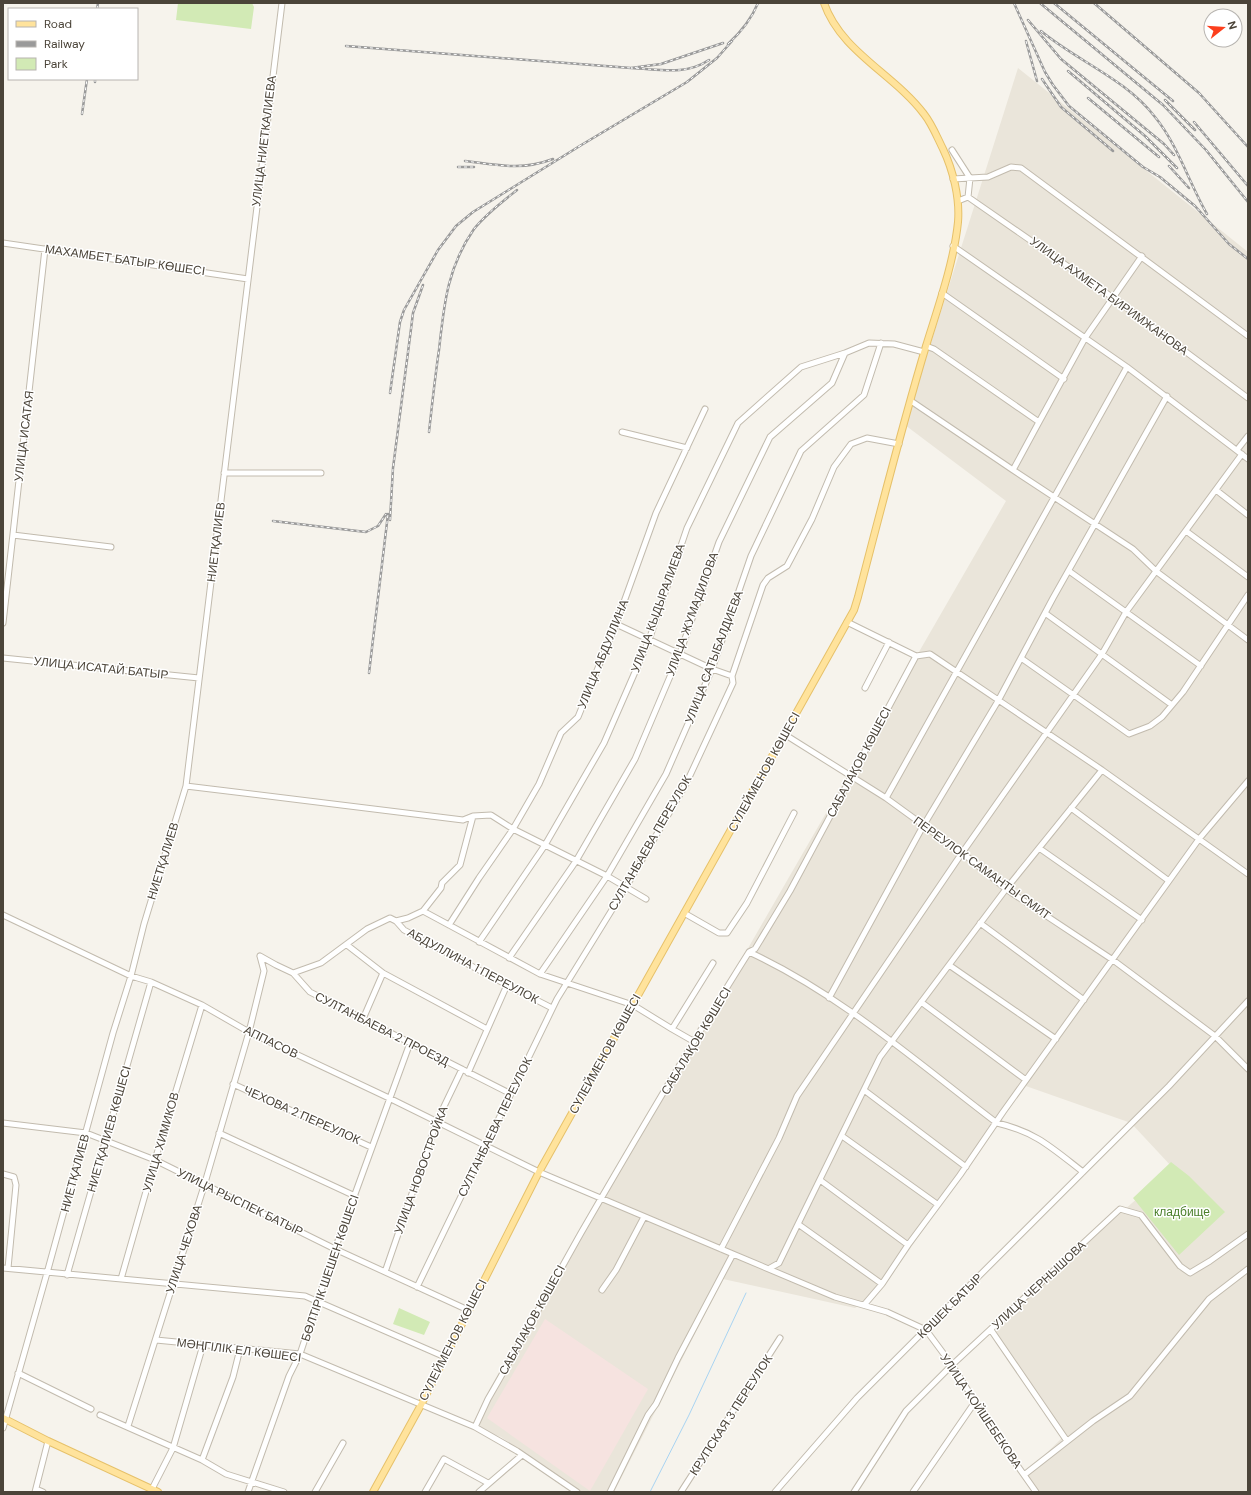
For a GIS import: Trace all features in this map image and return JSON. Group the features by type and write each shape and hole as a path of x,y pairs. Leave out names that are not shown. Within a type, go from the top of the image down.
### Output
{"main road":[{"name":"СҮЛЕЙМЕНОВ КӨШЕСІ","path":"374,1492 421,1405 539,1172 847,622 858,597 925,349 942,293 958,223 958,201 944,151 924,114 903,92 850,45 827,12 824,3"},
{"path":"4,1418 48,1441 155,1491"}],"street":[{"name":"УЛИЦА НИЕТКАЛИЕВА","path":"248,279 282,3"},
{"path":"952,150 970,178 968,197 958,201"},
{"path":"953,179 988,177 1011,167 1020,168 1142,256 1248,336"},
{"name":"УЛИЦА АХМЕТА БИРИМЖАНОВА","path":"968,197 1112,297 1248,398"},
{"name":"МАХАМБЕТ БАТЫР КӨШЕСІ","path":"3,243 248,279"},
{"path":"953,246 1127,367 1248,458"},
{"name":"УЛИЦА ИСАТАЯ","path":"3,623 45,248"},
{"path":"1013,470 1085,338 1112,297 1142,256"},
{"name":"НИЕТҚАЛИЕВ","path":"3,1428 4,1418 48,1273 111,1041 131,976 144,924 186,786 248,279"},
{"path":"942,293 1064,378"},
{"path":"845,353 869,343 894,344 934,349 1039,422"},
{"name":"УЛИЦА САТЫБАЛДИЕВА","path":"540,974 607,876 666,774 712,669 751,556 801,451 864,395 881,343"},
{"name":"УЛИЦА КЫДЫРАЛИЕВА","path":"479,942 544,845 604,743 649,640 687,528 738,423 801,367 845,353"},
{"name":"УЛИЦА ЖУМАДИЛОВА","path":"510,958 576,861 636,759 680,654 719,542 770,437 832,383 845,353"},
{"path":"886,798 1127,367"},
{"path":"829,998 923,826 998,701 1068,571 1096,524 1167,396"},
{"path":"911,401 1054,498 1133,549 1157,572 1248,640"},
{"name":"УЛИЦА АБДУЛЛИНА","path":"449,925 513,829 539,784 561,733 578,717 616,624 656,513 705,409"},
{"path":"622,432 686,448"},
{"path":"721,1249 779,1138 797,1096 962,853 1046,734 1072,694 1102,654 1126,612 1157,572 1216,490 1240,452 1248,436"},
{"name":"СУЛТАНБАЕВА ПЕРЕУЛОК","path":"417,1287 552,1008 626,887 686,784 733,683 732,676 763,585 768,578 788,566 812,519 834,467 845,451 855,442 867,438 899,444"},
{"path":"224,473 321,473"},
{"path":"1216,490 1248,515"},
{"path":"1186,531 1248,576"},
{"path":"13,535 111,547"},
{"path":"1068,571 1201,666"},
{"path":"1021,658 1129,734 1150,726 1162,717 1201,666 1248,595"},
{"path":"1045,613 1172,705"},
{"path":"847,622 916,656 930,654 1046,734 1102,770 1248,874"},
{"path":"616,624 712,669 732,676"},
{"path":"865,688 889,642"},
{"name":"САБАЛАҚОВ КӨШЕСІ","path":"475,1427 488,1399 602,1198 673,1079 693,1041 749,952 755,949 790,891 916,656"},
{"name":"УЛИЦА ИСАТАЙ БАТЫР","path":"3,658 200,678"},
{"name":"ПЕРЕУЛОК САМАНТЫ СМИТ","path":"784,734 886,798 962,853 1006,889 1113,960 1215,1036 1248,1069"},
{"path":"770,1268 779,1263 880,1057 1006,889 1102,770"},
{"path":"864,1305 882,1284 937,1204 966,1167 1026,1080 1199,839 1248,781"},
{"path":"186,786 463,820 473,816 491,815 513,829 607,876 646,899"},
{"path":"1071,808 1169,881"},
{"path":"684,913 719,933 728,933 747,903 794,813"},
{"path":"293,973 321,963 367,929 379,923 390,918 396,921 408,918 423,911 441,888 442,883 460,865 473,816"},
{"path":"1039,848 1142,920"},
{"path":"423,911 540,974 632,1005 693,1041"},
{"name":"АППАСОВ","path":"3,915 131,976 151,982 202,1005 249,1032 437,1121 485,1147 539,1172 602,1198 644,1218 770,1268 835,1297 887,1312 926,1330"},
{"name":"АБДУЛЛИНА 1 ПЕРЕУЛОК","path":"396,921 404,930 507,986 552,1008"},
{"path":"980,923 1084,1000"},
{"path":"347,945 383,973 487,1029"},
{"path":"749,952 829,998 891,1042 997,1123 1019,1128 1039,1138 1084,1172"},
{"name":"СУЛТАНБАЕВА 2 ПРОЕЗД","path":"260,956 276,966 293,973 310,992 511,1094"},
{"name":"УЛИЦА ЧЕХОВА","path":"128,1426 204,1186 249,1032 264,971 260,956"},
{"path":"672,1029 713,963"},
{"path":"949,965 1056,1039"},
{"path":"264,971 276,966"},
{"path":"363,1019 383,973"},
{"name":"НИЕТҚАЛИЕВ КӨШЕСІ","path":"67,1275 151,982"},
{"path":"468,1073 507,986"},
{"name":"КӨШЕК БАТЫР","path":"775,1492 857,1398 1084,1172 1248,1001"},
{"path":"921,1002 1026,1080"},
{"name":"УЛИЦА ХИМИКОВ","path":"121,1279 202,1005"},
{"name":"БӨЛТІРІК ШЕШЕН КӨШЕСІ","path":"248,1492 289,1376 300,1354 371,1146 410,1043"},
{"name":"УЛИЦА НОВОСТРОЙКА","path":"385,1272 437,1121 462,1069"},
{"name":"ЧЕХОВА 2 ПЕРЕУЛОК","path":"233,1084 371,1146"},
{"path":"864,1090 966,1167"},
{"name":"УЛИЦА РЫСПЕК БАТЫР","path":"3,1123 86,1133 106,1140 155,1160 204,1186 335,1249 468,1310"},
{"path":"219,1133 355,1196"},
{"path":"842,1136 937,1204"},
{"path":"3,1174 14,1177 16,1185 5,1268 304,1296 445,1357"},
{"path":"820,1180 908,1245"},
{"name":"УЛИЦА ЧЕРНЫШОВА","path":"854,1492 906,1411 952,1365 1120,1209 1141,1215 1180,1266 1190,1273 1210,1261 1248,1234"},
{"path":"602,1290 616,1270 644,1218"},
{"path":"798,1224 882,1284"},
{"path":"610,1492 648,1415 656,1404 678,1358 733,1254"},
{"path":"1024,1475 1065,1439 1130,1396 1209,1299 1248,1269"},
{"name":"УЛИЦА КОЙШЕБЕКОВА","path":"926,1330 952,1365 975,1402 1036,1492"},
{"path":"991,1330 1065,1439"},
{"name":"КРУПСКАЯ 3 ПЕРЕУЛОК","path":"681,1492 780,1338"},
{"name":"МӘҢГІЛІК ЕЛ КӨШЕСІ","path":"156,1340 300,1354 475,1427 522,1455 577,1492"},
{"path":"155,1491 173,1448 203,1345"},
{"path":"202,1460 234,1377 240,1349"},
{"path":"18,1373 91,1409"},
{"path":"913,1492 975,1402"},
{"path":"100,1415 128,1426 173,1448 202,1460 226,1474 284,1492"},
{"path":"43,1492 36,1490 48,1441"},
{"path":"315,1492 344,1443"},
{"path":"479,1492 522,1455"},
{"path":"425,1492 444,1459 488,1483"}],"shaded area":[{"path":"1018,68 1248,252 1248,1492 1036,1492 1024,1475 1063,1437 991,1330 1172,1167 1131,1123 1023,1085 885,1285 855,1308 723,1279 614,1492 580,1492 501,1437 475,1427 488,1399 1006,501 905,425"},
{"path":"545,1319 648,1389 590,1491 487,1418"}],"green space":[{"path":"178,3 252,3 254,7 251,29 176,20"},
{"name":"кладбище","path":"1171,1162 1189,1176 1225,1212 1179,1255 1133,1198"},
{"path":"399,1308 430,1322 424,1335 393,1324"}],"waterway":[{"path":"650,1492 689,1415 746,1293"}],"railway":[{"path":"97,8 98,3"},
{"path":"728,44 745,25 758,3"},
{"path":"1014,3 1045,72 1069,106 1143,167 1160,177 1195,206 1229,244 1248,259"},
{"path":"1040,3 1163,105 1206,150 1248,202"},
{"path":"1054,3 1173,101"},
{"path":"1094,3 1199,93 1248,147"},
{"path":"1028,20 1061,59 1164,144 1174,155"},
{"path":"1041,31 1055,42 1116,81 1130,92 1155,117 1177,152 1207,214"},
{"path":"578,147 687,82 717,58 732,41"},
{"path":"1026,41 1037,81"},
{"path":"709,60 700,65 681,70 631,68 661,64 723,43"},
{"path":"346,46 631,68"},
{"path":"1068,71 1145,136 1177,168"},
{"path":"1042,79 1061,107 1113,151"},
{"path":"82,114 87,80"},
{"path":"1088,98 1159,157"},
{"path":"1165,100 1195,130"},
{"path":"1194,122 1248,186"},
{"path":"390,393 400,322 404,310 438,250 456,226 473,212 583,144"},
{"path":"465,161 520,166 541,163 553,159"},
{"path":"1169,166 1189,188"},
{"path":"458,167 474,167"},
{"path":"429,432 445,302 452,273 458,258 474,229 489,213 517,190"},
{"path":"390,520 393,468 413,313 423,285"},
{"path":"273,521 366,532 378,526 386,514"},
{"path":"369,673 388,514"}]}
